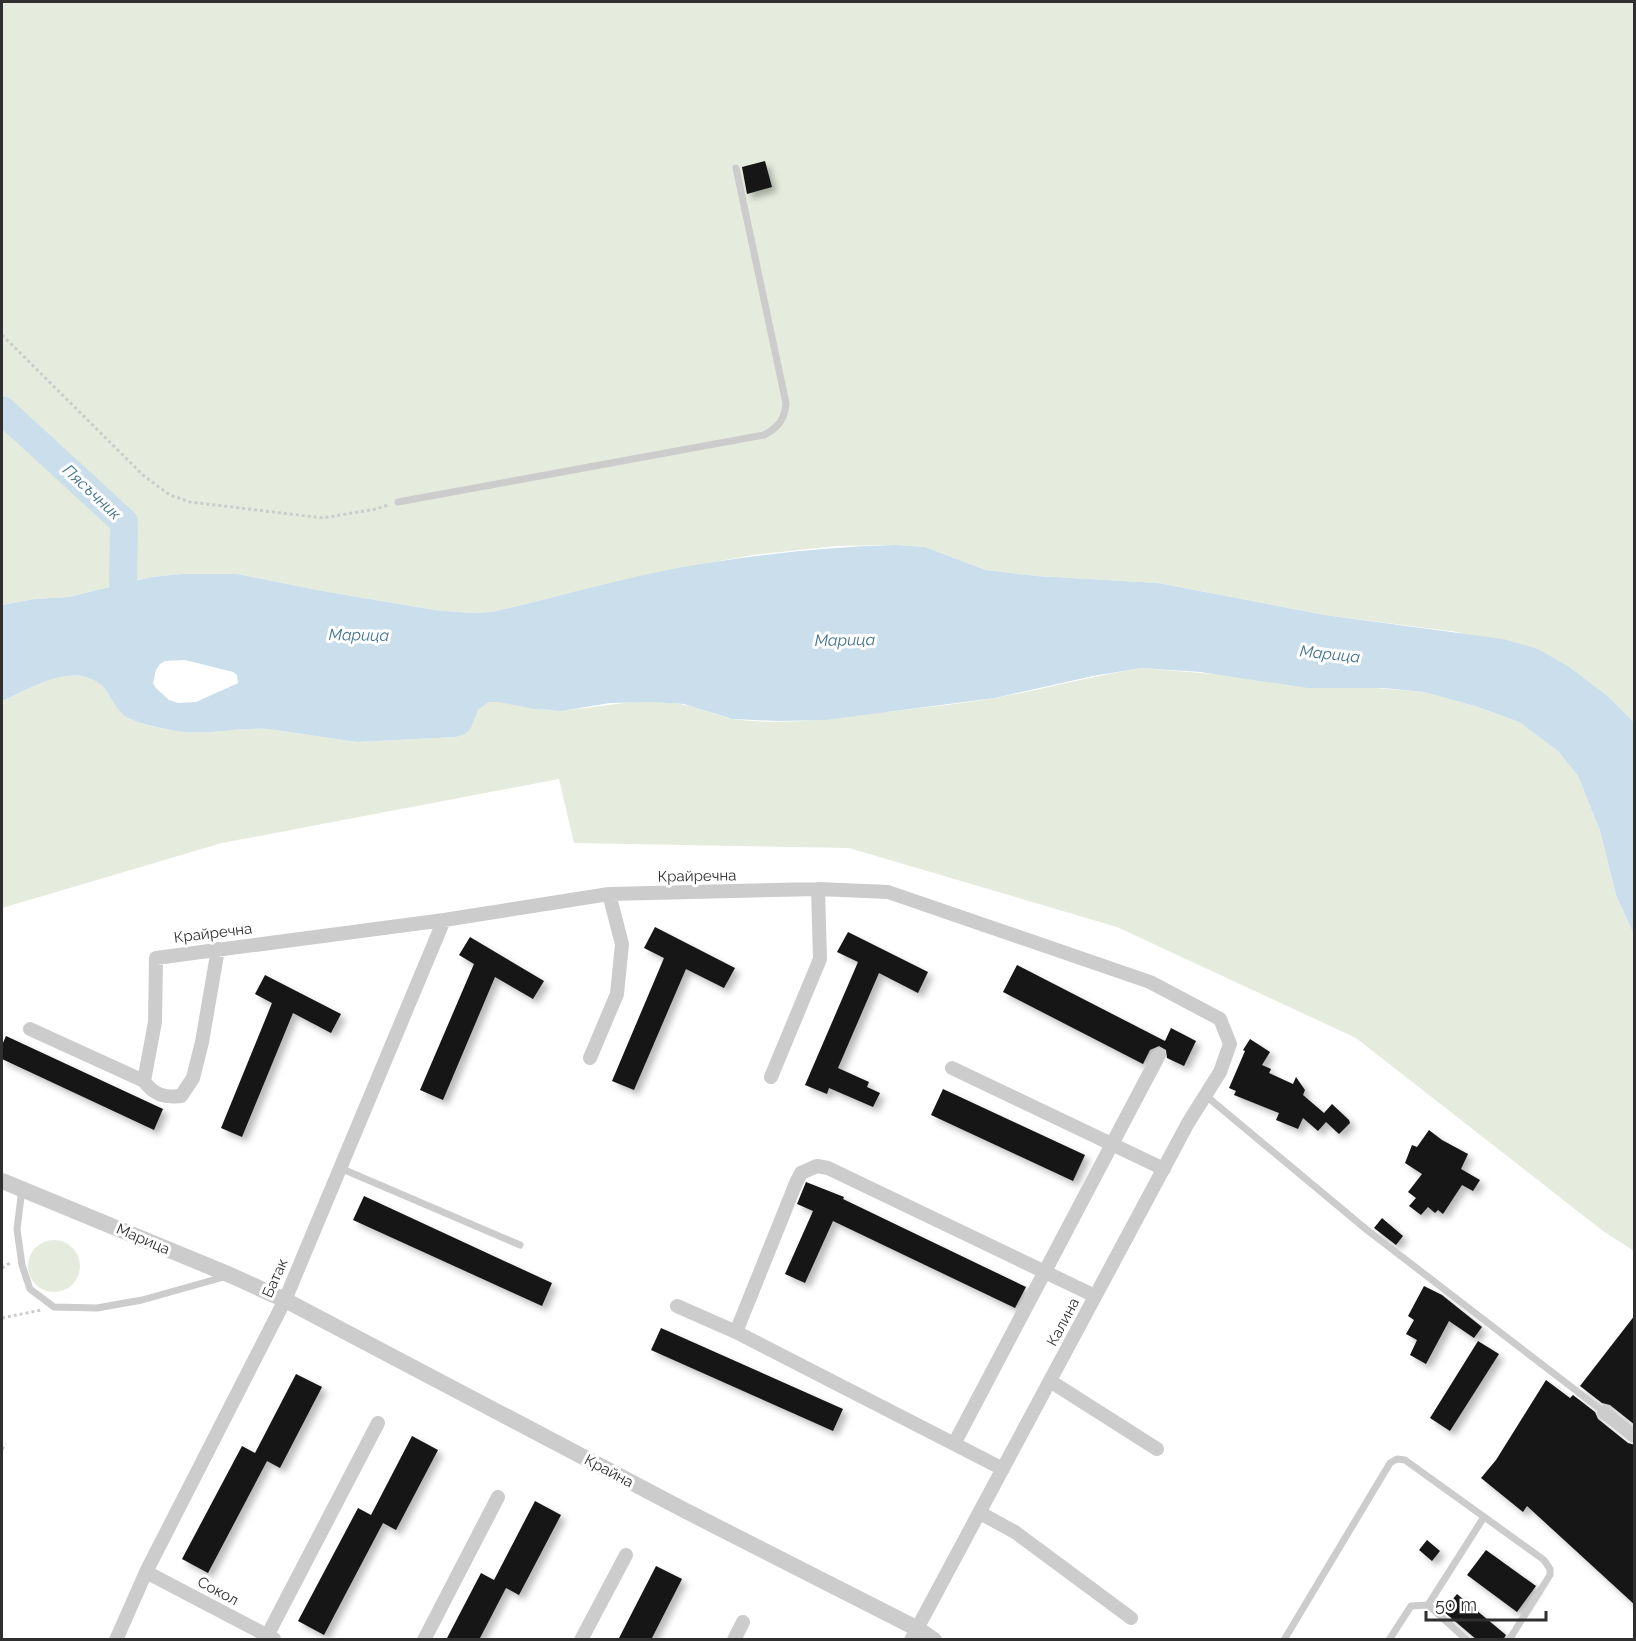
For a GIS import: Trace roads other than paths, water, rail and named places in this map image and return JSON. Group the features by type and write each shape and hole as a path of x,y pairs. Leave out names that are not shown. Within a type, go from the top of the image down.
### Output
{"street":[{"name":"Крайречна","path":"144,1081 155,1022 156,958 444,920 609,894 818,890 888,892 1150,982 1220,1019"},
{"path":"771,1077 820,959 818,890"},
{"path":"590,1058 617,994 622,944 609,894"},
{"name":"Батак","path":"116,1640 146,1572 285,1300 444,920"},
{"path":"30,1029 144,1081 152,1092 169,1097 182,1096 193,1078 202,1042 218,950"},
{"name":"Калина","path":"914,1634 1164,1168 1220,1072 1230,1044 1220,1019"},
{"path":"954,1444 1159,1055"},
{"path":"952,1068 1164,1168"},
{"path":"736,1332 796,1183 801,1173 817,1166 828,1168 1095,1296"},
{"name":"Марица","path":"2,1181 231,1275 285,1300"},
{"name":"Крайна","path":"285,1300 914,1634 934,1640"},
{"path":"677,1306 736,1332 1003,1469"},
{"path":"1050,1381 1157,1449"},
{"path":"1604,1413 1635,1436"},
{"path":"271,1638 378,1423"},
{"path":"424,1640 498,1497"},
{"path":"980,1513 1015,1532 1131,1618"},
{"path":"581,1640 626,1555"},
{"name":"Сокол","path":"146,1572 271,1638"},
{"path":"734,1640 743,1622"}],"lane":[{"path":"398,502 764,435 776,429 785,415 786,403 736,168"},
{"path":"1205,1095 1367,1230 1604,1413"},
{"path":"340,1168 520,1245"},
{"path":"22,1189 17,1229 22,1265 30,1289 54,1307 97,1308 142,1300 231,1275"},
{"path":"1284,1640 1390,1463 1397,1459 1405,1460 1544,1560 1550,1569 1550,1575 1509,1640"},
{"path":"1428,1605 1484,1517"},
{"path":"1389,1640 1410,1606 1428,1605 1467,1640"}],"water":[{"path":"895,545 925,547 986,570 1036,576 1158,583 1325,615 1503,639 1538,649 1571,668 1609,697 1634,722 1634,935 1616,895 1600,831 1578,776 1558,751 1519,722 1478,707 1424,692 1383,688 1308,688 1200,672 1142,668 1093,676 995,698 826,720 732,719 684,704 652,702 610,703 561,711 488,702 478,710 471,728 465,734 456,737 357,742 268,729 195,733 153,726 123,715 101,685 86,677 74,675 48,680 2,701 2,605 34,599 69,597 151,577 182,574 238,574 435,610 471,613 492,612 631,578 705,563 786,552","holes":["185,660 237,675 238,683 196,702 178,703 169,700 153,683 156,670 165,661"]}],"waterway":[{"name":"Пясъчник","path":"2,410 124,522 123,583 128,620"}]}
